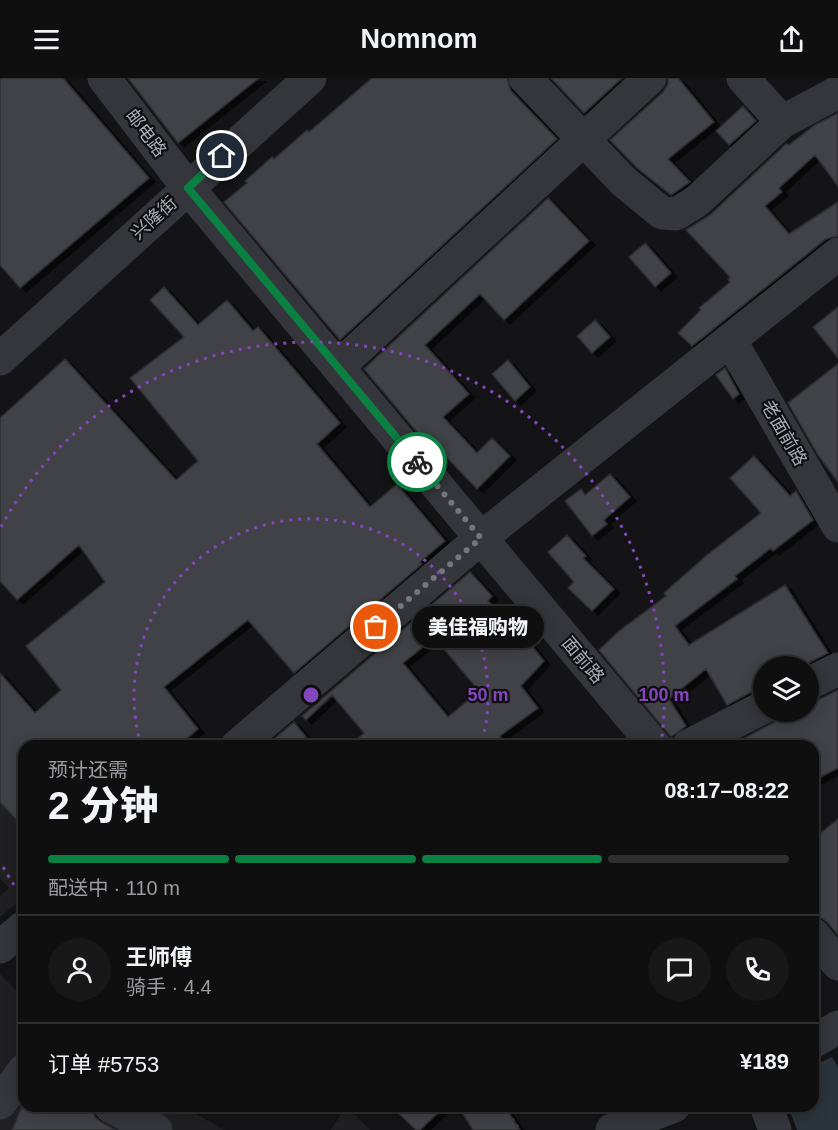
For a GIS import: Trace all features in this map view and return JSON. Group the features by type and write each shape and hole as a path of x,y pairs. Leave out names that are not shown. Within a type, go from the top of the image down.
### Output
{"street":[{"name":"邮电路","path":"104,78 188,188"},
{"name":"兴隆街","path":"0,359 310,78"},
{"path":"525,78 623,181 662,213 676,214 697,201 782,122 838,92"},
{"path":"338,367 650,78"},
{"path":"743,78 782,122"},
{"name":"面前路","path":"188,188 650,740"},
{"path":"244,740 481,538 838,254"},
{"name":"老面前路","path":"730,340 838,526"},
{"path":"819,678 838,669"},
{"path":"700,740 753,713"},
{"path":"0,947 18,932"},
{"path":"819,941 838,964"},
{"path":"819,1038 838,1027"},
{"path":"0,1103 18,1078"},
{"path":"122,1112 156,1130"},
{"path":"612,1130 658,1112"},
{"path":"768,1112 775,1130"}],"path":[{"path":"508,1112 519,1130"}],"shaded area":[{"path":"0,802 18,822 18,902 0,917 0,896 9,888 0,879"},
{"path":"0,974 18,992 18,1112 192,1112 225,1130 0,1130"},
{"path":"832,1057 838,1067 838,1130 797,1130 790,1112 819,1112 819,1063"},
{"path":"342,1112 352,1112 370,1130 331,1130"}],"building":[{"path":"0,78 63,78 149,178 20,288 0,265"},
{"path":"128,78 259,78 178,143"},
{"path":"372,78 507,78 511,91 557,139 340,340 224,202 247,183 245,181 272,157 274,159 307,130 309,132"},
{"path":"551,78 622,78 584,113"},
{"path":"668,78 678,78 714,122 668,159 690,182 671,195 636,167 610,140 663,92 668,84"},
{"path":"743,106 756,121 729,145 716,131"},
{"path":"838,113 838,186 815,155 779,188 782,192 765,206 789,234 838,202 838,236 826,239 692,346 678,333 701,310 699,308 730,282 728,279 730,277 686,230 710,215 786,144 789,145 815,125"},
{"path":"548,198 589,241 504,320 480,294 425,345 469,394 443,417 477,453 492,438 510,456 477,489 424,434 421,437 364,369"},
{"path":"645,243 671,273 655,287 629,257"},
{"path":"164,287 198,325 227,300 253,331 258,327 340,423 317,444 370,507 397,484 445,541 420,562 422,564 294,673 248,620 164,687 198,729 185,740 18,740 18,822 0,802 0,673 35,713 61,690 26,646 105,582 79,545 17,600 0,581 0,418 65,359 176,480 198,461 130,378 184,337 150,300"},
{"path":"838,307 838,358 813,327"},
{"path":"595,320 610,337 592,353 577,336"},
{"path":"508,360 530,387 515,401 492,374"},
{"path":"838,364 838,482 818,455 788,403"},
{"path":"725,368 739,394 733,399 716,375"},
{"path":"754,456 790,496 796,491 813,520 773,551 771,548 735,576 737,579 675,626 689,645 785,585 828,653 819,658 753,656 753,691 727,705 706,669 669,699 686,726 671,737 599,650 619,631 666,596 664,593 707,555 761,513 730,478"},
{"path":"610,474 630,497 604,520 607,524 592,536 565,501 581,489 585,495"},
{"path":"567,535 586,556 583,558 614,589 592,611 568,588 574,582 548,552"},
{"path":"470,572 492,596 488,601 521,632 544,661 521,686 538,708 500,736 502,740 356,740 364,733 332,695 306,720 302,716","holes":["433,639 436,644 438,642 479,691 448,717 403,663"]},
{"path":"838,690 838,768 819,778 819,740 741,740 775,722 819,722 819,700"},
{"path":"294,722 308,740 273,740"},
{"path":"838,819 838,935 827,922 819,917 819,834"},
{"path":"20,1112 93,1112 101,1122 115,1130 12,1130"},
{"path":"397,1112 439,1112 420,1130 416,1130"},
{"path":"462,1112 508,1112 520,1130 473,1130"}],"way so far":[{"path":"376,627 481,538 417,462"}],"place":[{"name":"美佳福购物","path":"376,627"}],"route":[{"path":"222,156 188,188 417,462"}]}
